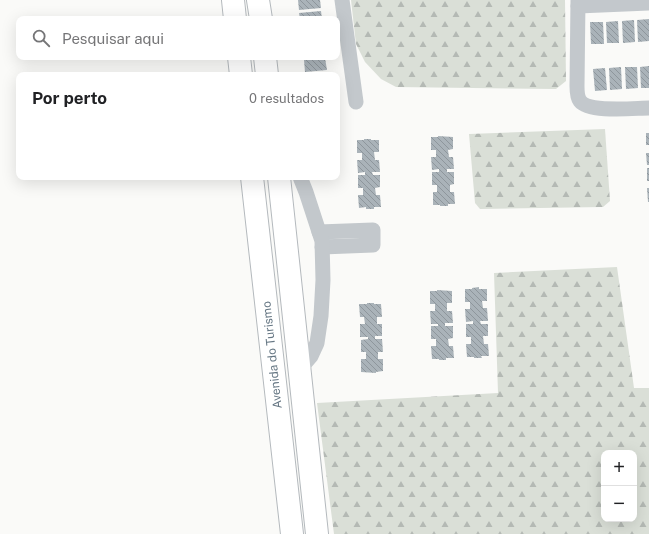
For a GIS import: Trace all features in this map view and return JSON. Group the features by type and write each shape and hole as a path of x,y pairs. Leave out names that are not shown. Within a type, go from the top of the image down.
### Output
{"highway":[{"path":"233,0 235,16"},
{"path":"258,0 260,16"},
{"path":"239,60 241,72"},
{"path":"265,60 267,72"},
{"name":"Avenida do Turismo","path":"252,180 292,534"},
{"path":"278,180 317,534"}],"street":[{"path":"342,0 356,102"},
{"path":"649,3 578,3 577,86 578,95 581,102 587,107 615,109 649,108"},
{"path":"299,370 311,356 317,343 323,280 322,241 301,180"},
{"path":"319,232 373,230 373,245 322,247"}],"green space":[{"path":"351,0 565,0 566,81 556,89 396,87 381,79 365,62 356,44"},
{"path":"605,129 610,201 603,207 480,209 475,203 469,134"},
{"path":"617,267 634,388 649,388 649,534 334,534 317,403 498,393 494,273"}],"building":[{"path":"298,0 320,0 321,8 299,10"},
{"path":"321,11 322,16 300,16 299,13"},
{"path":"649,19 649,41 638,42 637,20"},
{"path":"634,20 635,42 623,43 622,21"},
{"path":"618,21 619,43 607,43 606,22"},
{"path":"590,22 603,22 604,44 591,44"},
{"path":"304,60 325,60 327,70 305,72"},
{"path":"649,66 649,88 641,88 640,67"},
{"path":"621,67 622,89 610,90 609,68"},
{"path":"625,67 637,67 638,88 626,89"},
{"path":"605,68 607,90 595,91 593,69"},
{"path":"646,133 649,133 649,145 646,145"},
{"path":"431,137 453,137 453,149 448,150 449,157 453,157 454,169 447,169 447,172 454,172 454,184 450,185 450,192 454,192 455,204 448,204 448,206 433,205 433,192 437,192 437,185 432,185 432,172 439,172 439,169 432,170 431,157 436,157 436,150 431,150"},
{"path":"357,140 379,140 379,152 374,152 375,160 379,160 380,172 372,172 373,175 380,175 380,187 375,188 376,195 380,195 381,207 374,207 374,209 366,209 366,207 359,208 358,195 363,195 363,188 358,188 358,175 365,175 365,172 358,173 357,160 362,160 362,153 357,153"},
{"path":"646,153 649,153 649,165 647,165"},
{"path":"647,168 649,168 649,181 647,181"},
{"path":"647,188 649,188 649,202 648,202"},
{"path":"479,287 479,289 487,289 487,301 482,301 483,308 487,308 488,321 480,321 481,324 488,324 488,336 483,336 484,344 488,344 489,356 474,358 467,357 466,344 471,344 471,337 466,337 466,324 473,324 473,321 466,322 465,309 470,309 470,302 465,302 465,289"},
{"path":"430,291 452,291 452,303 447,303 447,311 452,311 453,323 445,323 445,326 453,326 453,338 448,339 449,346 453,346 454,358 446,358 446,360 432,359 431,346 436,346 436,339 431,339 431,326 438,326 438,324 431,324 430,311 435,311 435,304 430,304"},
{"path":"359,304 381,304 382,317 377,317 377,324 382,324 382,336 375,336 375,339 382,339 383,352 378,352 378,359 383,359 383,371 376,373 361,372 361,359 366,359 366,352 361,352 361,340 368,339 368,337 360,337 360,324 365,324 364,317 360,317"}]}
